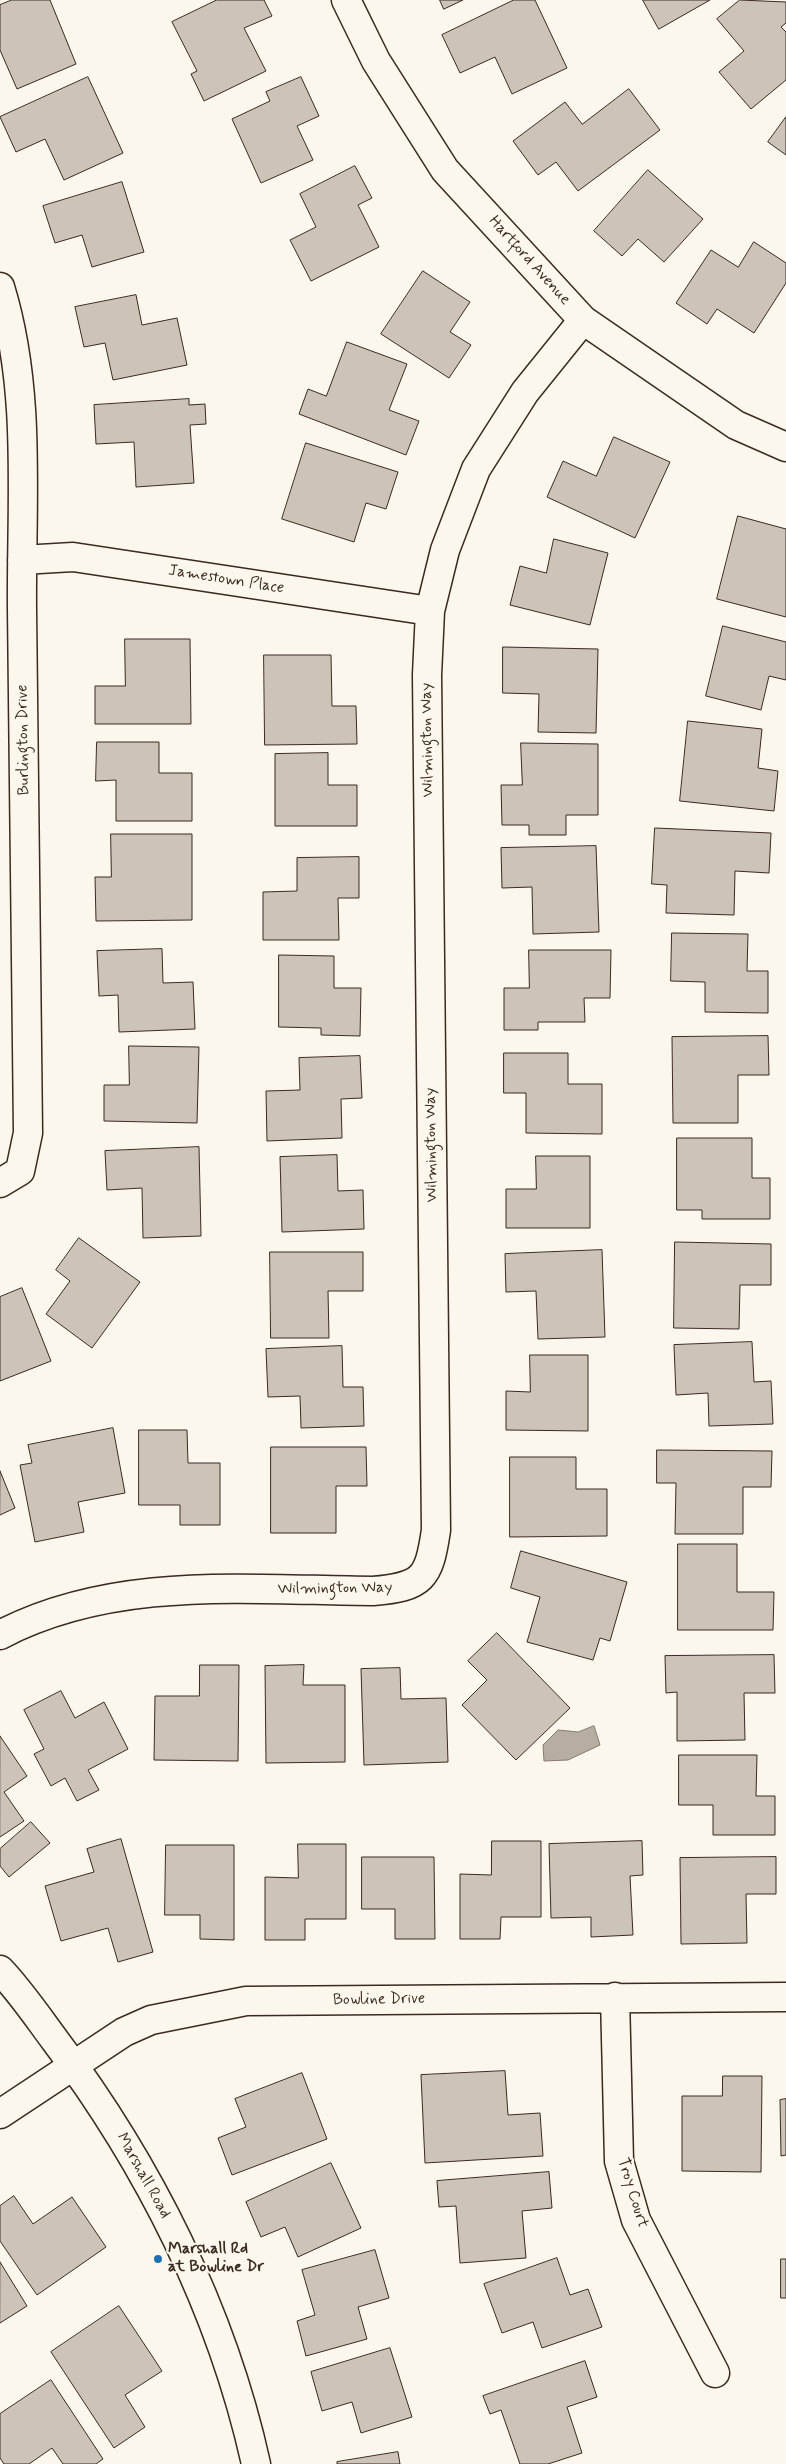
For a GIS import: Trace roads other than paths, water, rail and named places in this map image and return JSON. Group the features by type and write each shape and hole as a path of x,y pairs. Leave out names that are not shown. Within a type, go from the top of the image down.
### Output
{"street":[{"name":"Hartford Avenue","path":"346,0 376,61 445,170 583,320 736,425 786,447"},
{"name":"Burlington Drive","path":"0,287 10,320 20,387 23,462 22,560 28,1133 20,1171 0,1183"},
{"name":"Wilmington Way","path":"0,1634 22,1623 87,1602 186,1589 373,1591 402,1589 421,1578 432,1557 436,1530 428,685 430,612 445,550 476,469 525,392 583,320"},
{"name":"Jamestown Place","path":"22,560 73,557 430,612"},
{"name":"Marshall Road","path":"0,1970 74,2064 148,2181 189,2262 234,2382 253,2463"},
{"name":"Troy Court","path":"615,1997 619,2161 636,2220 715,2373"},
{"name":"Bowline Drive","path":"0,2114 124,2032 151,2020 246,2001 786,1997"}],"place":[{"name":"Marshall Rd at Bowline Dr","path":"158,2259"}]}
